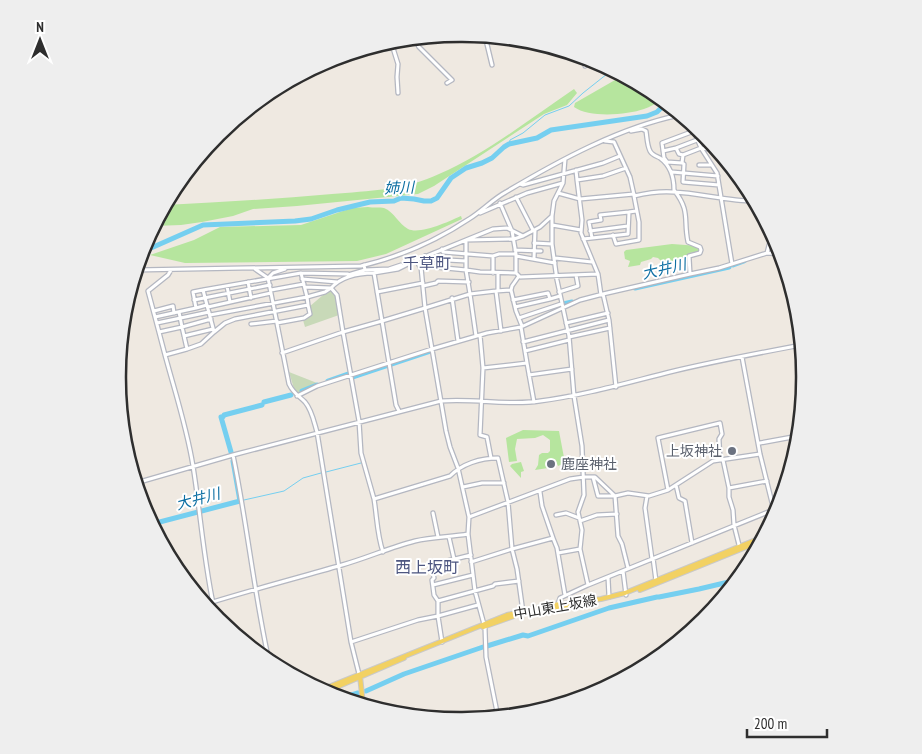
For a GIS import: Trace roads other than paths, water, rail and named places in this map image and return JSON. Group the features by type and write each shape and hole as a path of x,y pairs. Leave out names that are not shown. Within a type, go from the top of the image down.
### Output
{"main road":[{"name":"中山東上坂線","path":"523,612 601,601 625,594 752,542"},
{"name":"中山東上坂線","path":"332,686 523,612 558,604 625,594 751,544"},
{"name":"中山東上坂線","path":"335,687 359,675"},
{"path":"359,675 362,697"}],"street":[{"path":"488,43 492,65"},
{"path":"417,45 452,80 447,83"},
{"path":"393,50 398,64 398,93"},
{"path":"144,270 255,269 364,265 388,259 422,245 470,219 504,193 565,159 650,122 671,117"},
{"path":"630,130 642,129 646,131 650,151 661,159 674,178 675,192 686,210 689,244 701,249 700,253 689,256 690,274"},
{"path":"682,163 667,162 664,158 662,143 690,133"},
{"path":"663,151 697,140 718,176 732,264"},
{"path":"605,141 614,142 630,177 639,222 639,240 616,244 614,235"},
{"path":"676,148 679,154 682,155"},
{"path":"682,155 701,148 705,149"},
{"path":"682,155 682,163 684,164 683,182 719,185"},
{"path":"519,184 522,186 565,172 603,163 620,156"},
{"path":"565,159 563,183 554,201 552,244 559,294 569,339 574,396 582,446 584,495 578,512 582,530 580,549 588,585"},
{"path":"699,165 712,165"},
{"path":"577,180 602,176 626,168"},
{"path":"576,170 580,199 581,230 598,274 608,313 616,387"},
{"path":"671,172 718,176"},
{"path":"477,214 500,203 563,183"},
{"path":"558,193 580,199 663,191 745,200"},
{"path":"516,198 534,230 534,259"},
{"path":"500,203 514,240 517,274 511,290 522,326 524,350 534,402"},
{"path":"592,238 589,222 601,220 600,215 636,211"},
{"path":"583,239 628,234 629,212"},
{"path":"466,240 514,240 534,230 552,216"},
{"path":"552,226 581,230"},
{"path":"590,231 628,226"},
{"path":"196,308 193,292 301,273 347,276 398,269 425,256 493,229 507,228 523,236"},
{"path":"466,240 466,270 483,368 480,435 487,438 491,458"},
{"path":"534,243 552,244"},
{"path":"768,253 769,247"},
{"path":"442,250 443,252 493,256 499,254 516,255 534,259 592,262"},
{"path":"515,250 541,251"},
{"path":"297,396 317,386 390,362 458,341 522,326 580,300 772,253"},
{"path":"425,256 428,259 466,261"},
{"path":"493,256 493,273"},
{"path":"416,260 421,267 425,308 450,447 458,468 469,517 468,534 475,591 483,626 486,657 497,710"},
{"path":"157,323 307,297 325,292 347,276 365,270 389,269 408,264"},
{"path":"364,265 365,270"},
{"path":"421,267 556,276 598,274"},
{"path":"268,278 273,273 286,268"},
{"path":"255,269 268,278 291,390 305,403 310,411 317,432 351,642 359,675"},
{"path":"171,270 148,291 185,424 193,466 212,600"},
{"path":"251,324 304,318 310,314 301,273"},
{"path":"374,273 396,405 399,411"},
{"path":"498,273 497,291 501,331"},
{"path":"515,307 550,298 578,286 576,275"},
{"path":"302,280 337,282"},
{"path":"377,292 436,283 438,280 469,282"},
{"path":"248,282 251,298"},
{"path":"194,300 270,285"},
{"path":"227,286 230,302"},
{"path":"155,317 304,286 331,288 337,295 359,421 361,453 374,499 378,521 378,539 383,552"},
{"path":"203,290 214,330"},
{"path":"282,353 452,298 470,294 511,290"},
{"path":"513,300 548,293 550,298"},
{"path":"452,298 458,341"},
{"path":"237,301 244,317"},
{"path":"165,355 201,344 214,330 225,323 274,310 308,304"},
{"path":"519,318 561,304"},
{"path":"154,311 173,306 174,313"},
{"path":"179,312 187,349"},
{"path":"566,323 608,313"},
{"path":"159,332 211,320"},
{"path":"523,342 567,329 609,320"},
{"path":"524,350 610,328"},
{"path":"184,336 214,330"},
{"path":"143,481 317,432 441,401 534,402 574,396 682,369 794,346"},
{"path":"742,357 760,443 760,454 772,501"},
{"path":"483,368 527,363"},
{"path":"529,375 572,369"},
{"path":"668,490 658,438 720,423 722,434 719,439 721,460 734,510 734,525 740,548"},
{"path":"760,443 790,438"},
{"path":"593,477 598,496 615,496 628,493 647,496 668,490 713,461 760,454"},
{"path":"233,455 258,610 266,649"},
{"path":"374,499 450,476 458,468 474,462 498,458 508,502 512,549 523,612"},
{"path":"469,517 540,492 570,479 584,476 596,477 615,496 618,536 628,568"},
{"path":"729,488 767,481"},
{"path":"463,487 482,483 504,483"},
{"path":"676,485 679,498 685,501 692,543"},
{"path":"540,492 542,506 558,553 565,595"},
{"path":"647,496 645,508 656,581"},
{"path":"433,513 438,537"},
{"path":"556,515 566,513 580,520 597,515 617,514"},
{"path":"558,604 558,600 565,595 766,513"},
{"path":"213,602 339,566 413,542 468,534"},
{"path":"449,537 454,559"},
{"path":"471,562 553,538"},
{"path":"558,553 580,549"},
{"path":"442,642 438,601 434,595 432,585 432,567 470,555"},
{"path":"623,571 625,594"},
{"path":"432,585 473,575"},
{"path":"608,577 609,597"},
{"path":"438,601 495,584 519,581"},
{"path":"351,642 418,620 478,605"}],"waterway":[{"path":"509,144 510,140 523,133 545,115 569,106 605,75"},
{"name":"姉川","path":"153,247 203,225 311,219 370,202 394,201 401,198 431,201 437,198 451,178 466,168 492,158 509,144 537,138 551,130 647,116 660,109"},
{"name":"大井川","path":"733,265 744,261"},
{"name":"大井川","path":"635,288 729,267"},
{"name":"大井川","path":"563,304 572,302"},
{"name":"大井川","path":"353,377 431,351"},
{"name":"大井川","path":"328,381 348,374"},
{"name":"大井川","path":"302,391 317,385"},
{"name":"大井川","path":"264,402 291,395"},
{"name":"大井川","path":"223,417 224,415 262,405"},
{"name":"大井川","path":"221,417 231,452"},
{"name":"大井川","path":"160,522 240,501 233,461"},
{"path":"326,472 361,463"},
{"path":"244,500 284,491 303,478 321,473"},
{"path":"659,597 724,583"},
{"path":"487,646 523,635 528,636 609,608 657,597"},
{"path":"366,691 404,674 483,647"},
{"path":"354,694 358,693"}],"place":[{"name":"上坂神社","path":"732,451"},
{"name":"鹿座神社","path":"551,464"}],"district":[{"name":"千草町","path":"427,263"},
{"name":"西上坂町","path":"427,567"}]}
